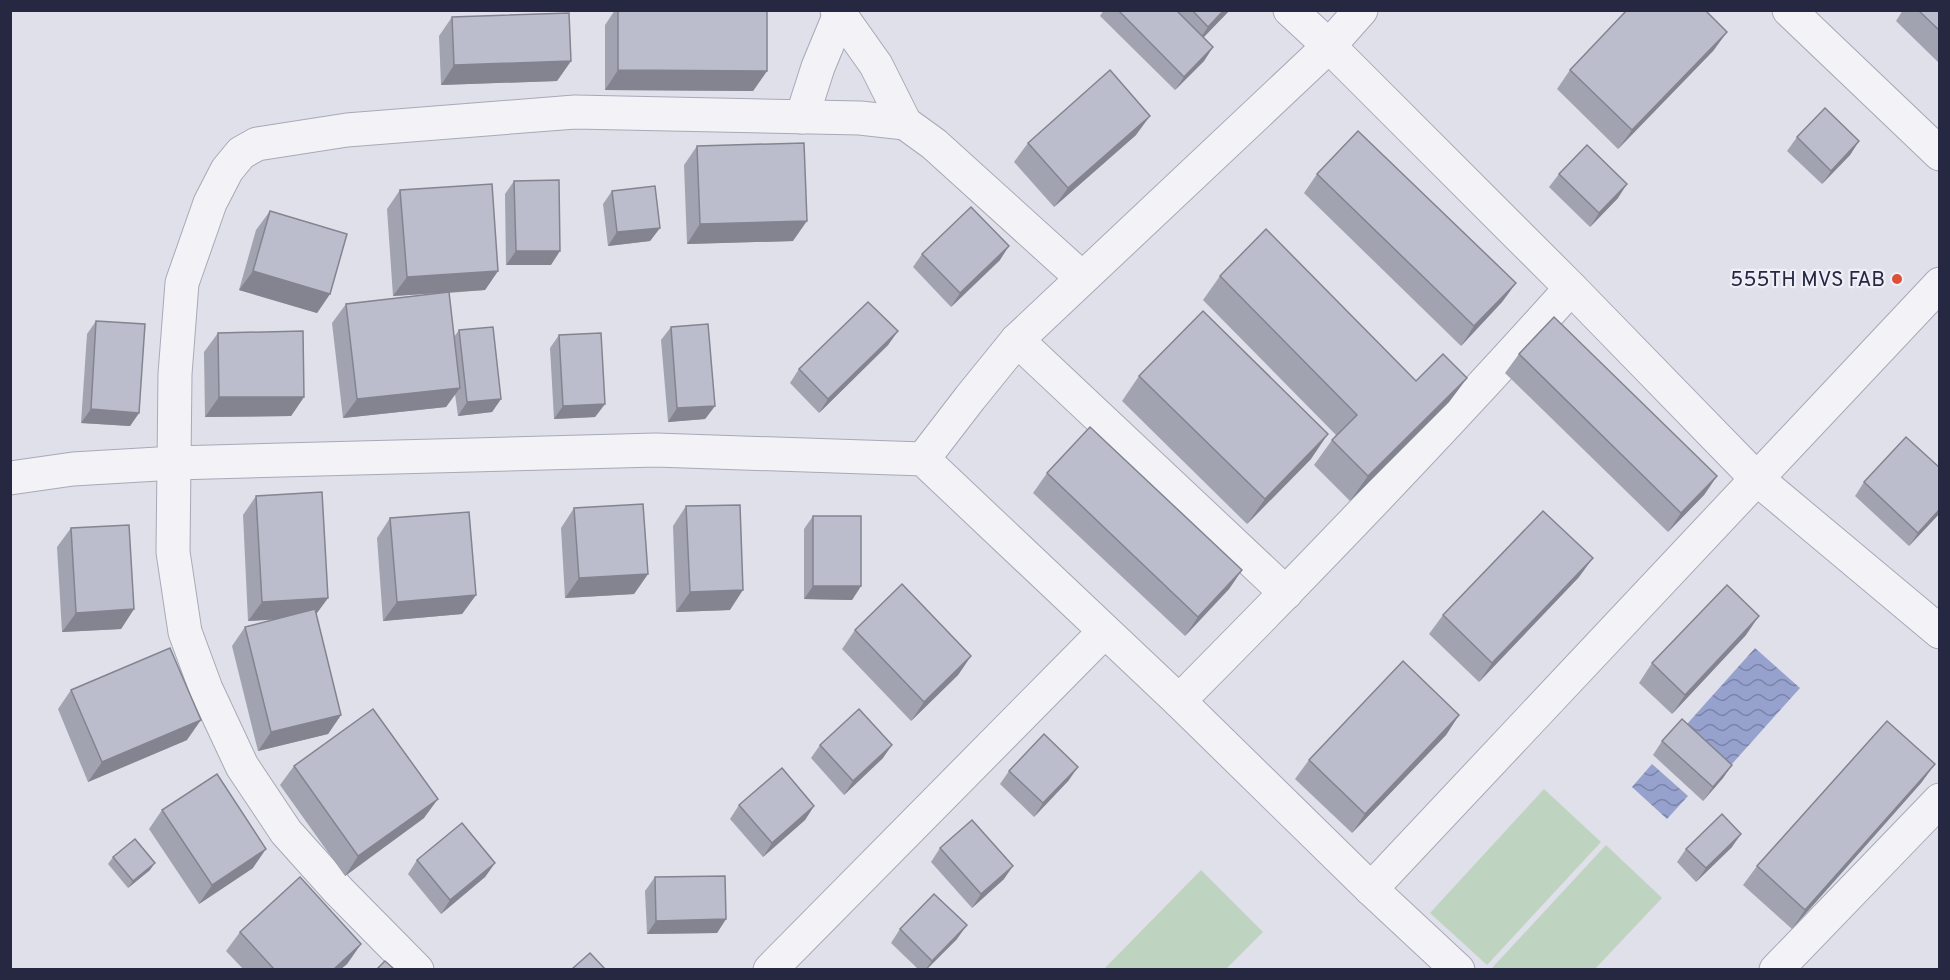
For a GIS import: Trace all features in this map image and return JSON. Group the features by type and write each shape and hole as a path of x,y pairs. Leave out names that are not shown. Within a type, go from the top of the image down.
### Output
{"street":[{"path":"1290,10 1329,45 1571,288 1756,478 1940,632"},
{"path":"923,459 1017,340 1329,45 1361,10"},
{"path":"1789,10 1940,154"},
{"path":"838,12 876,65 905,123 934,144 1082,278"},
{"path":"802,117 838,12"},
{"path":"417,969 339,891 286,832 242,766 206,689 185,632 173,552 175,374 182,283 210,203 227,170 241,153 257,144 347,130 575,112 860,118 905,123"},
{"path":"1371,890 1940,284"},
{"path":"1179,701 1469,402 1571,288"},
{"path":"1017,340 1286,593"},
{"path":"10,478 73,469 175,463 656,450 923,459 1179,701 1371,890 1458,969"},
{"path":"770,969 1104,632"},
{"path":"1776,969 1940,800"}],"green space":[{"path":"1544,789 1601,842 1487,965 1430,913"},
{"path":"1606,845 1662,898 1595,969 1491,969"},
{"path":"1201,870 1263,932 1226,969 1104,969"}],"water":[{"path":"1755,648 1800,688 1723,774 1679,733"},
{"path":"1652,764 1688,796 1667,819 1632,787"}],"building":[{"path":"618,10 767,10 767,71 618,70"},
{"path":"1118,10 1176,10 1213,47 1184,77"},
{"path":"1192,10 1224,10 1208,27"},
{"path":"1627,10 1705,10 1727,32 1632,130 1570,70"},
{"path":"1918,10 1940,10 1940,31"},
{"path":"569,13 571,61 454,65 452,17"},
{"path":"1110,70 1150,116 1068,188 1028,143"},
{"path":"1825,108 1859,141 1831,171 1797,137"},
{"path":"1358,131 1516,283 1474,326 1317,174"},
{"path":"804,143 807,221 700,224 697,146"},
{"path":"1587,145 1627,184 1599,213 1559,174"},
{"path":"559,180 560,251 516,251 514,181"},
{"path":"492,184 498,271 407,277 400,190"},
{"path":"655,186 660,228 617,232 612,191"},
{"path":"971,207 1009,246 960,293 922,254"},
{"path":"270,211 347,234 330,294 253,271"},
{"path":"1266,229 1416,381 1443,354 1467,378 1368,476 1332,440 1357,415 1220,276"},
{"path":"449,292 460,388 357,399 346,304"},
{"path":"868,302 898,331 828,399 799,369"},
{"path":"1203,311 1328,434 1265,499 1139,376"},
{"path":"1554,317 1717,476 1681,513 1519,354"},
{"path":"96,321 145,324 139,413 91,409"},
{"path":"708,324 715,406 677,408 671,327"},
{"path":"493,327 501,399 467,402 459,330"},
{"path":"303,331 304,397 219,397 218,333"},
{"path":"601,333 605,404 563,406 559,335"},
{"path":"1090,427 1242,570 1198,617 1047,473"},
{"path":"1906,437 1940,468 1940,509 1918,533 1864,482"},
{"path":"322,492 328,598 262,602 256,496"},
{"path":"643,504 648,574 579,578 574,508"},
{"path":"740,505 743,590 690,592 686,506"},
{"path":"1543,511 1593,558 1492,663 1443,615"},
{"path":"469,512 476,595 397,602 390,518"},
{"path":"813,516 861,516 861,586 813,586"},
{"path":"129,525 134,609 76,613 71,528"},
{"path":"902,584 971,656 924,702 855,630"},
{"path":"1727,585 1759,616 1685,695 1652,663"},
{"path":"315,609 341,715 271,732 245,627"},
{"path":"170,648 201,720 102,762 71,690"},
{"path":"1403,661 1459,715 1365,814 1309,760"},
{"path":"373,709 438,799 358,856 294,766"},
{"path":"859,709 892,745 853,781 820,745"},
{"path":"1682,719 1732,765 1713,787 1662,741"},
{"path":"1887,721 1935,764 1805,910 1757,866"},
{"path":"1044,734 1078,767 1043,803 1009,771"},
{"path":"782,768 814,806 772,843 739,805"},
{"path":"217,774 266,849 212,885 162,810"},
{"path":"1722,814 1741,834 1706,868 1686,849"},
{"path":"972,820 1013,866 981,894 940,848"},
{"path":"462,823 495,863 450,900 417,860"},
{"path":"135,839 155,863 133,881 113,857"},
{"path":"725,876 726,919 656,921 655,877"},
{"path":"300,877 361,944 334,969 274,969 240,932"},
{"path":"934,894 967,925 932,961 900,929"},
{"path":"590,953 605,969 572,969"},
{"path":"385,961 394,969 377,969"}],"place":[{"name":"555TH MVS FAB","path":"1897,279"}]}
